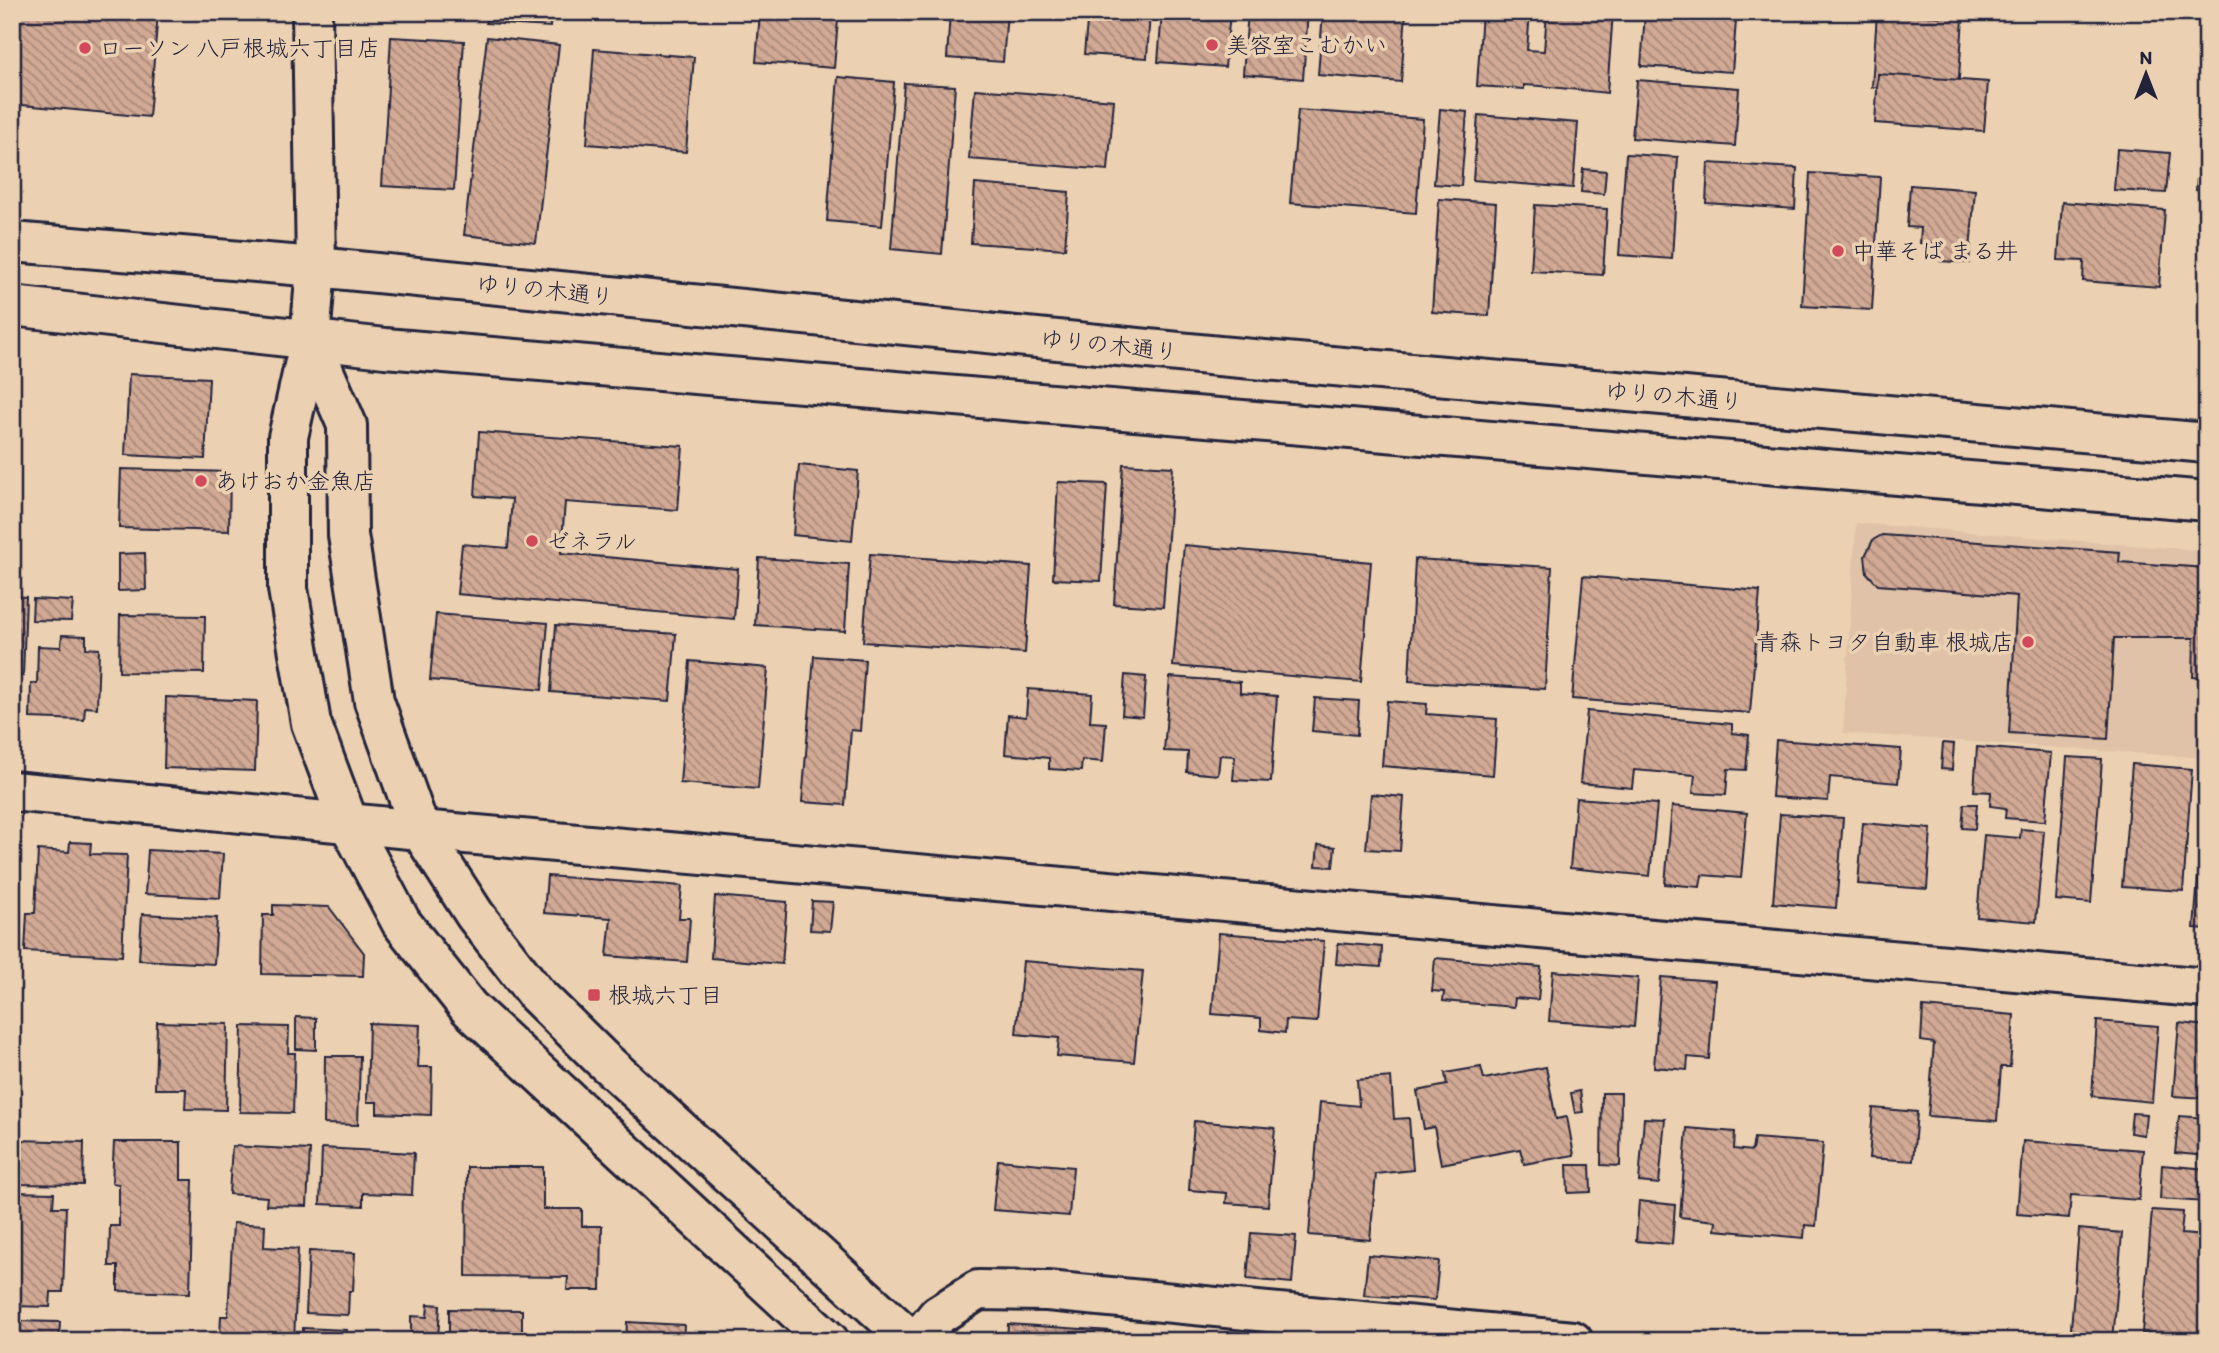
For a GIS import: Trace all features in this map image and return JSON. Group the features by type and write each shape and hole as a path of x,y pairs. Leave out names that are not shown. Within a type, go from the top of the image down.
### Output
{"street":[{"path":"312,12 316,267 310,339 288,437 288,589 311,723 348,822 401,922 469,1008 828,1341"},
{"name":"ゆりの木通り","path":"12,242 316,267 1219,356 2207,443"},
{"path":"12,306 413,351 2207,501"},
{"path":"310,339 347,425 348,536 374,701 420,830 475,915 536,994 601,1058 915,1341 938,1315 978,1290 1047,1291 1573,1341"},
{"path":"12,790 420,830 2207,988"}],"shaded area":[{"name":"青森トヨタ自動車 根城店","path":"1856,523 2207,551 2207,758 1843,733"}],"building":[{"name":"ローソン 八戸根城六丁目店","path":"19,12 158,13 149,117 12,104"},
{"path":"419,12 475,12 474,16"},
{"path":"487,12 551,12 550,27 486,23"},
{"path":"760,12 809,12 808,19 838,20 834,68 756,62"},
{"path":"950,12 1007,12 1003,62 947,58"},
{"path":"1088,12 1150,12 1147,58 1084,54"},
{"path":"1162,12 1230,12 1225,67 1158,62"},
{"path":"1248,12 1308,12 1303,79 1243,74"},
{"path":"1323,12 1406,12 1401,82 1318,75"},
{"path":"1482,12 1530,12 1527,50 1544,51 1547,12 1613,12 1607,93 1524,85 1524,89 1477,86"},
{"path":"1877,13 1963,18 1958,92 1872,87"},
{"path":"1645,14 1736,21 1732,72 1641,66"},
{"path":"391,37 464,41 454,190 382,186"},
{"path":"487,37 559,45 536,243 464,235"},
{"path":"594,49 694,57 686,152 587,144"},
{"path":"2207,66 2207,191 2196,190"},
{"path":"1878,74 1988,82 1984,131 1875,123"},
{"path":"838,77 894,82 882,226 827,221"},
{"path":"1637,80 1739,88 1735,146 1632,138"},
{"path":"904,83 955,86 942,254 891,249"},
{"path":"975,89 1114,100 1108,170 969,159"},
{"path":"1440,109 1467,112 1461,186 1434,184"},
{"path":"1298,110 1423,119 1416,213 1290,203"},
{"path":"1478,115 1578,123 1573,188 1473,180"},
{"path":"2117,149 2170,153 2166,193 2114,190"},
{"path":"1626,154 1678,157 1672,259 1619,255"},
{"path":"1708,163 1797,168 1795,209 1706,203"},
{"path":"1583,169 1606,171 1604,194 1581,192"},
{"path":"1810,173 1880,177 1872,310 1802,306"},
{"path":"975,184 1069,192 1065,249 971,243"},
{"path":"1910,185 1975,190 1969,263 1940,261 1941,244 1920,243 1921,228 1907,227"},
{"path":"1439,199 1496,203 1489,316 1432,312"},
{"path":"2062,202 2165,210 2159,287 2083,281 2084,261 2058,260"},
{"path":"1535,205 1607,209 1603,275 1531,271"},
{"path":"129,374 209,378 205,459 125,455"},
{"path":"479,432 683,446 678,510 565,502 561,553 738,569 734,619 457,594 462,544 508,548 512,499 475,496"},
{"path":"1123,464 1173,467 1163,607 1114,604"},
{"path":"799,465 858,471 852,541 793,535"},
{"path":"121,469 230,472 229,531 119,528"},
{"path":"1058,482 1107,484 1101,581 1053,579"},
{"path":"1882,535 2120,552 2119,562 2207,568 2207,678 2193,677 2194,638 2114,638 2108,739 2009,733 2017,596 1878,585 1867,573 1865,556 1873,540"},
{"path":"1184,545 1371,562 1361,682 1173,666"},
{"path":"145,553 146,590 118,591 118,554"},
{"path":"870,554 1031,566 1025,653 863,642"},
{"path":"759,558 849,564 845,631 755,625"},
{"path":"1415,559 1552,567 1545,689 1409,681"},
{"path":"1583,576 1760,591 1750,713 1572,699"},
{"path":"12,596 26,597 23,676 12,675"},
{"path":"33,599 73,601 71,621 32,620"},
{"path":"436,614 548,623 542,690 430,680"},
{"path":"120,615 205,616 204,673 119,672"},
{"path":"556,625 676,634 670,701 551,692"},
{"path":"62,635 86,636 86,648 99,649 97,708 85,707 84,720 30,718 31,683 37,683 38,646 61,647"},
{"path":"814,656 865,660 860,731 851,730 845,805 802,802"},
{"path":"690,661 768,668 758,789 680,783"},
{"path":"1125,675 1146,677 1143,717 1122,715"},
{"path":"1170,677 1240,682 1240,693 1277,696 1271,782 1233,780 1235,756 1220,755 1218,775 1187,772 1188,752 1164,751"},
{"path":"1028,689 1092,694 1090,722 1106,723 1103,762 1082,760 1081,771 1049,769 1049,758 1005,754 1008,715 1026,717"},
{"path":"166,697 257,701 255,771 164,768"},
{"path":"1315,698 1359,701 1357,735 1312,731"},
{"path":"1387,701 1427,704 1426,714 1497,719 1493,775 1382,766"},
{"path":"1587,711 1732,724 1732,733 1749,735 1746,770 1728,769 1726,795 1693,793 1695,775 1634,770 1632,788 1580,783"},
{"path":"1776,740 1901,749 1898,783 1830,777 1828,801 1772,797"},
{"path":"1943,743 1954,744 1952,770 1941,769"},
{"path":"1977,747 2051,753 2045,821 2005,818 2006,808 1990,806 1991,792 1974,791"},
{"path":"2067,757 2102,759 2091,903 2056,900"},
{"path":"2132,764 2192,769 2183,891 2122,887"},
{"path":"1371,794 1404,797 1400,851 1366,849"},
{"path":"1576,798 1657,804 1650,876 1570,868"},
{"path":"1964,804 1977,804 1975,829 1962,828"},
{"path":"1672,806 1747,813 1741,878 1702,875 1700,887 1665,884"},
{"path":"2207,812 2207,855 2203,855"},
{"path":"1780,814 1843,818 1836,908 1773,903"},
{"path":"1863,823 1931,829 1927,889 1858,884"},
{"path":"2021,829 2044,831 2036,922 1977,917 1984,835 2020,838"},
{"path":"70,842 91,843 90,854 127,855 122,956 25,951 27,913 35,913 38,850 69,852"},
{"path":"1318,845 1335,847 1333,867 1316,866"},
{"path":"148,850 223,854 220,898 145,894"},
{"path":"547,876 682,886 679,918 690,918 687,962 607,956 611,918 544,913"},
{"path":"2198,878 2207,878 2207,929 2194,928"},
{"path":"715,896 787,902 782,964 711,958"},
{"path":"812,901 833,902 830,931 810,930"},
{"path":"273,905 329,907 364,953 363,976 262,974 263,915 273,915"},
{"path":"142,914 217,918 214,964 139,960"},
{"path":"1219,933 1324,941 1317,1022 1286,1020 1285,1033 1261,1030 1261,1018 1212,1014"},
{"path":"1338,943 1382,947 1381,967 1336,964"},
{"path":"1435,958 1541,967 1538,1000 1515,998 1514,1007 1443,1001 1444,992 1432,991"},
{"path":"1023,961 1143,971 1134,1062 1057,1056 1059,1038 1016,1034"},
{"path":"1553,971 1638,978 1634,1027 1549,1021"},
{"path":"1661,977 1715,981 1709,1059 1688,1057 1687,1070 1654,1067"},
{"path":"1923,1007 2014,1015 2010,1067 2001,1067 1997,1121 1928,1116 1934,1043 1921,1041"},
{"path":"296,1017 316,1018 316,1050 296,1049"},
{"path":"2097,1021 2158,1026 2152,1102 2092,1096"},
{"path":"157,1022 228,1024 226,1110 185,1109 186,1089 155,1089"},
{"path":"369,1023 420,1025 418,1067 432,1067 431,1115 377,1113 377,1102 367,1102"},
{"path":"2179,1023 2207,1026 2207,1098 2173,1096"},
{"path":"242,1026 289,1027 288,1053 295,1053 293,1113 240,1112"},
{"path":"325,1056 360,1056 358,1125 324,1124"},
{"path":"1481,1067 1484,1079 1546,1067 1556,1119 1567,1117 1574,1155 1524,1164 1520,1149 1441,1164 1434,1127 1424,1129 1417,1091 1447,1085 1445,1073"},
{"path":"1391,1077 1394,1119 1409,1118 1413,1170 1376,1174 1370,1240 1309,1235 1320,1102 1359,1106 1357,1080"},
{"path":"1580,1091 1583,1112 1575,1113 1571,1093"},
{"path":"1602,1093 1621,1093 1620,1166 1601,1165"},
{"path":"1873,1108 1917,1112 1913,1161 1869,1158"},
{"path":"2132,1113 2146,1114 2144,1135 2130,1133"},
{"path":"2179,1116 2207,1118 2207,1156 2175,1153"},
{"path":"1644,1118 1665,1119 1659,1184 1639,1182"},
{"path":"1194,1121 1275,1128 1268,1206 1226,1203 1227,1193 1189,1190"},
{"path":"1687,1128 1735,1132 1734,1149 1752,1151 1754,1138 1823,1143 1816,1226 1805,1225 1804,1238 1715,1230 1716,1221 1680,1217"},
{"path":"19,1140 84,1142 83,1185 17,1184"},
{"path":"2023,1141 2143,1150 2139,1200 2071,1195 2069,1218 2017,1214"},
{"path":"114,1142 181,1142 181,1180 193,1180 190,1293 118,1291 118,1266 109,1266 110,1226 119,1226 119,1184 112,1183"},
{"path":"232,1146 310,1150 307,1206 266,1205 267,1197 229,1194"},
{"path":"322,1148 414,1153 412,1195 363,1193 363,1206 320,1204"},
{"path":"998,1160 1073,1167 1069,1216 993,1210"},
{"path":"1567,1165 1590,1165 1591,1192 1568,1193"},
{"path":"2162,1165 2207,1169 2206,1202 2160,1199"},
{"path":"467,1167 543,1167 543,1209 582,1209 582,1226 602,1226 601,1290 567,1290 568,1277 466,1276"},
{"path":"14,1192 54,1193 53,1207 66,1207 63,1292 51,1292 50,1307 12,1306"},
{"path":"1639,1201 1675,1205 1672,1244 1636,1241"},
{"path":"2152,1210 2183,1212 2181,1234 2207,1236 2207,1338 2142,1333"},
{"path":"233,1223 265,1225 264,1247 298,1249 294,1341 220,1337 221,1316 228,1316"},
{"path":"2079,1229 2122,1233 2113,1341 2070,1341"},
{"path":"1251,1233 1296,1236 1292,1283 1247,1279"},
{"path":"309,1251 355,1253 353,1291 349,1291 348,1315 306,1313"},
{"path":"1368,1255 1439,1261 1435,1300 1364,1295"},
{"path":"428,1304 440,1305 438,1341 390,1341 390,1335 411,1336 411,1316 427,1317"},
{"path":"449,1309 522,1310 522,1341 449,1341"},
{"path":"12,1321 60,1322 59,1341 12,1341"},
{"path":"627,1322 684,1325 683,1341 626,1341"},
{"path":"1008,1324 1110,1331 1109,1341 1007,1341"},
{"path":"303,1328 347,1330 346,1341 303,1341"},
{"path":"136,1337 187,1339 187,1341 136,1341"}],"place":[{"name":"美容室こむかい","path":"1212,45"},
{"name":"ローソン 八戸根城六丁目店","path":"85,48"},
{"name":"中華そば まる井","path":"1838,251"},
{"name":"あけおか金魚店","path":"201,481"},
{"name":"ゼネラル","path":"532,541"},
{"name":"青森トヨタ自動車 根城店","path":"2028,642"},
{"name":"根城六丁目","path":"594,995"}]}
